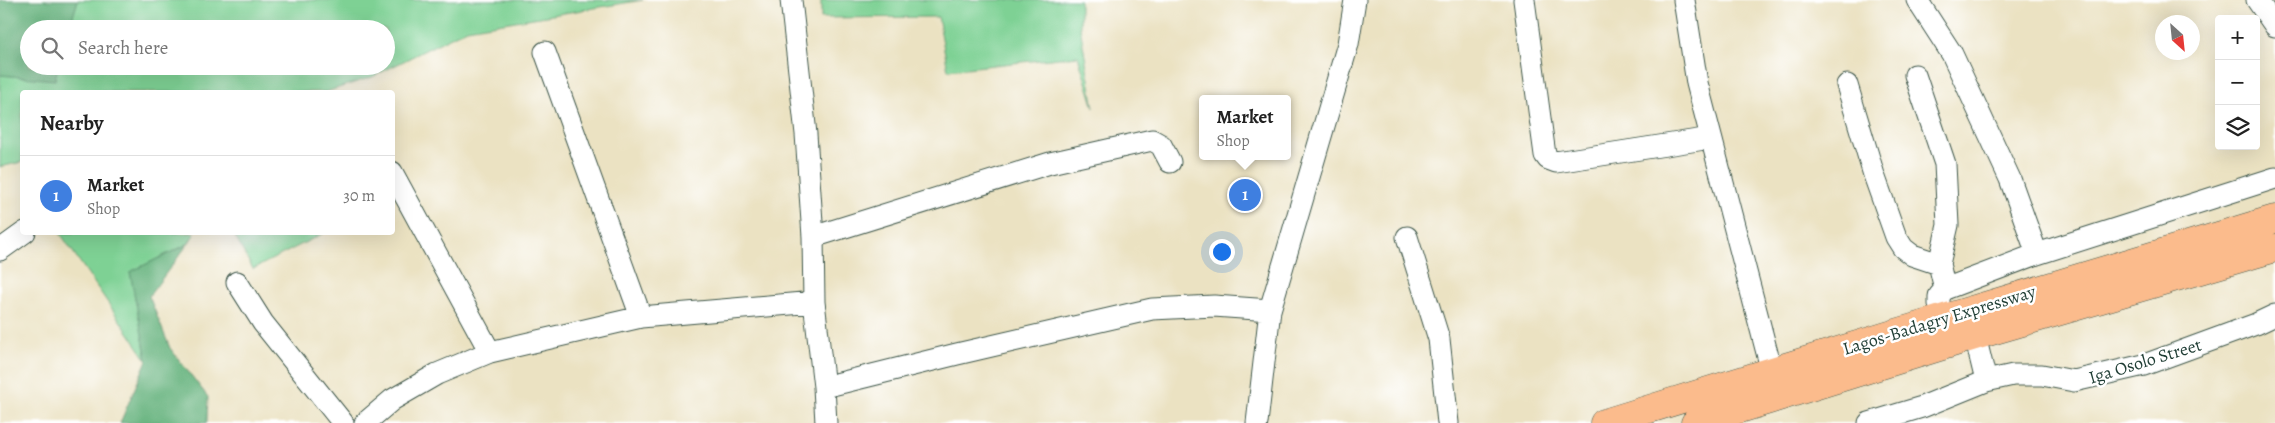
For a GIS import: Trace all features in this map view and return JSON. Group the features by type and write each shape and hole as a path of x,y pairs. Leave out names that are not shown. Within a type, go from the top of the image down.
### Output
{"highway":[{"name":"Lagos-Badagry Expressway","path":"1604,423 2275,219"},
{"name":"Lagos-Badagry Expressway","path":"1695,423 1974,336 2275,248"}],"street":[{"path":"791,0 806,134 813,236 814,302 826,423"},
{"path":"1257,423 1270,310 1348,44 1355,0"},
{"path":"1524,0 1545,155 1548,159 1556,162 1711,138"},
{"path":"1684,0 1697,83 1772,372"},
{"path":"1917,0 1952,54 2010,180 2037,254"},
{"path":"2257,0 2275,26"},
{"path":"545,52 641,317"},
{"path":"1914,75 1945,164 1948,225 1939,264 1945,289"},
{"path":"1846,85 1874,175 1896,237 1903,248 1912,255 1939,264"},
{"path":"813,236 1050,164 1152,140 1161,145 1170,162"},
{"path":"395,178 490,352"},
{"path":"1945,318 1939,304 1939,296 1945,289 2037,254 2275,178"},
{"path":"0,250 21,235"},
{"path":"1407,237 1439,339 1448,423"},
{"path":"237,282 263,323 343,423"},
{"path":"365,423 392,400 437,374 490,352 641,317 814,302"},
{"path":"824,388 957,354 1152,309 1214,306 1270,310"},
{"name":"Iga Osolo Street","path":"1869,423 1925,415 1986,380 2013,375 2042,375 2074,381 2094,378 2163,358 2275,315"},
{"path":"1974,336 1986,380"}],"green space":[{"path":"0,0 78,0 72,20 20,20 20,75 56,75 55,80 0,75"},
{"path":"78,0 643,0 467,29 395,65 395,20 72,20"},
{"path":"821,0 1080,0 1080,27 1094,108 1078,56 948,70 938,17 821,18"},
{"path":"0,75 54,79 55,75 376,75 332,90 20,90 20,162 0,167"},
{"path":"61,235 194,235 188,244 130,272 147,360"},
{"path":"234,235 320,235 253,269"},
{"path":"188,244 149,296 170,348 208,397 207,423 120,423 147,360 130,272"}],"place":[{"name":"Market","path":"1245,195"}]}
